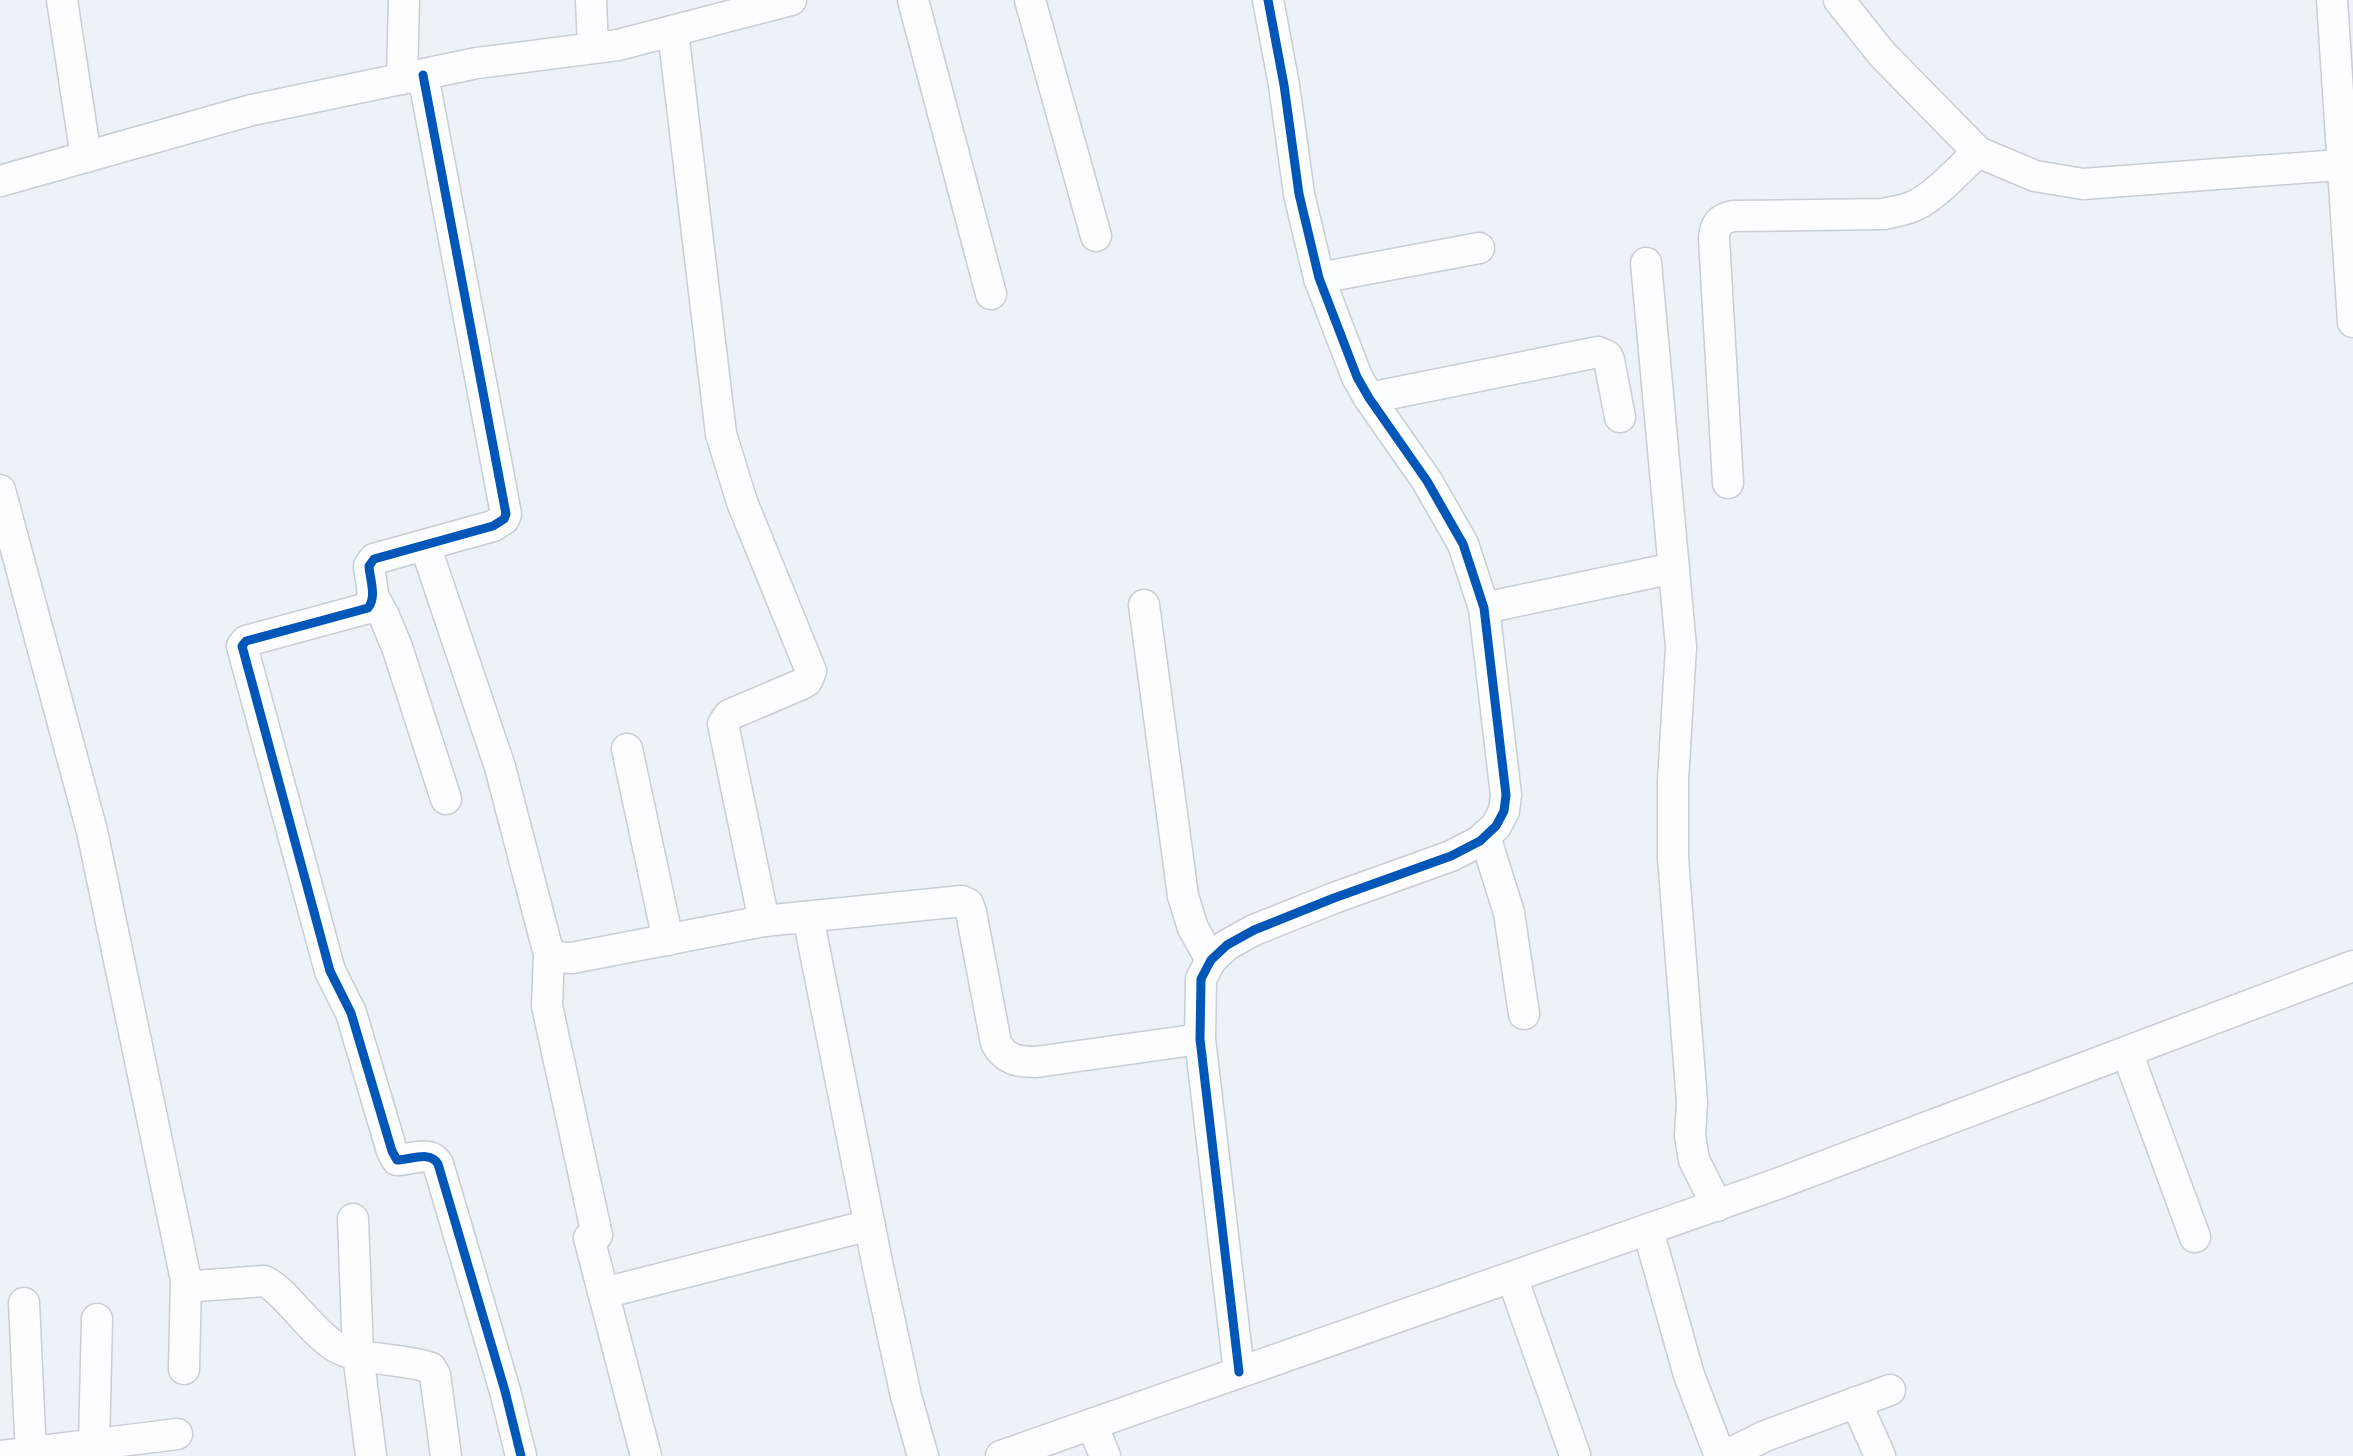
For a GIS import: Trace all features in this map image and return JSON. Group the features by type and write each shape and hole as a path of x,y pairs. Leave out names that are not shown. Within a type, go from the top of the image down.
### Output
{"street":[{"path":"62,0 86,157"},
{"path":"404,0 413,77 506,514 504,519 493,526 371,562 369,570 373,596 397,647 446,799"},
{"path":"591,0 593,48"},
{"path":"913,0 991,294"},
{"path":"1030,0 1096,236"},
{"path":"1239,1372 1200,1038 1201,980 1211,960 1227,945 1254,930 1334,898 1451,856 1485,836 1500,819 1504,811 1506,795 1484,608 1463,544 1427,481 1356,377 1320,278 1299,194 1284,85 1268,0"},
{"path":"1839,0 1882,54 1978,152 2035,177 2083,184 2349,165"},
{"path":"2332,0 2349,165 2353,322"},
{"path":"0,181 252,110 477,63 618,45 778,2"},
{"path":"673,31 721,434 742,502 811,671 807,681 729,715 723,724 764,921"},
{"path":"1728,483 1714,238 1718,223 1722,219 1733,216 1884,214 1901,210 1916,205 1929,196 1978,152"},
{"path":"1320,278 1479,248"},
{"path":"1646,263 1681,647 1673,781 1673,858 1692,1102 1690,1136 1694,1160 1716,1206"},
{"path":"1369,398 1598,352 1609,360 1620,417"},
{"path":"0,490 92,831 186,1280 184,1369"},
{"path":"425,545 500,767 549,953 547,1006 604,1293 646,1456"},
{"path":"1484,608 1674,568"},
{"path":"373,596 371,604 362,611 246,641 242,644 242,650 330,972 351,1013 393,1155 400,1160 429,1156 438,1164 505,1391 521,1456"},
{"path":"1144,605 1183,896 1192,928 1211,960"},
{"path":"627,749 668,940"},
{"path":"1485,836 1509,913 1524,1014"},
{"path":"549,953 554,957 564,959 764,921 956,900 968,904 996,1043 1001,1053 1010,1059 1036,1062 1200,1038"},
{"path":"808,916 906,1396 923,1456"},
{"path":"1002,1456 1716,1206 2353,966"},
{"path":"2127,1052 2195,1237"},
{"path":"353,1219 358,1354 371,1456"},
{"path":"604,1293 870,1225"},
{"path":"1647,1230 1689,1375 1722,1456 1765,1436 1890,1390"},
{"path":"1512,1277 1575,1455"},
{"path":"186,1280 196,1286 258,1281 268,1283 328,1342 339,1349 428,1367 433,1370 446,1456"},
{"path":"24,1303 22,1455 177,1434"},
{"path":"94,1445 97,1319"},
{"path":"1856,1402 1880,1456"},
{"path":"1092,1424 1105,1456"}],"cycle path":[{"path":"1239,1372 1200,1039 1201,979 1211,960 1227,945 1254,930 1334,898 1451,856 1480,841 1496,826 1504,811 1506,795 1484,608 1463,544 1427,481 1357,377 1319,278 1299,194 1284,85 1268,0"},
{"path":"423,75 506,514 504,519 493,526 374,559 369,566 373,594 368,608 246,641 242,646 330,971 351,1013 392,1151 397,1160 430,1157 438,1164 505,1391 521,1456"}]}
